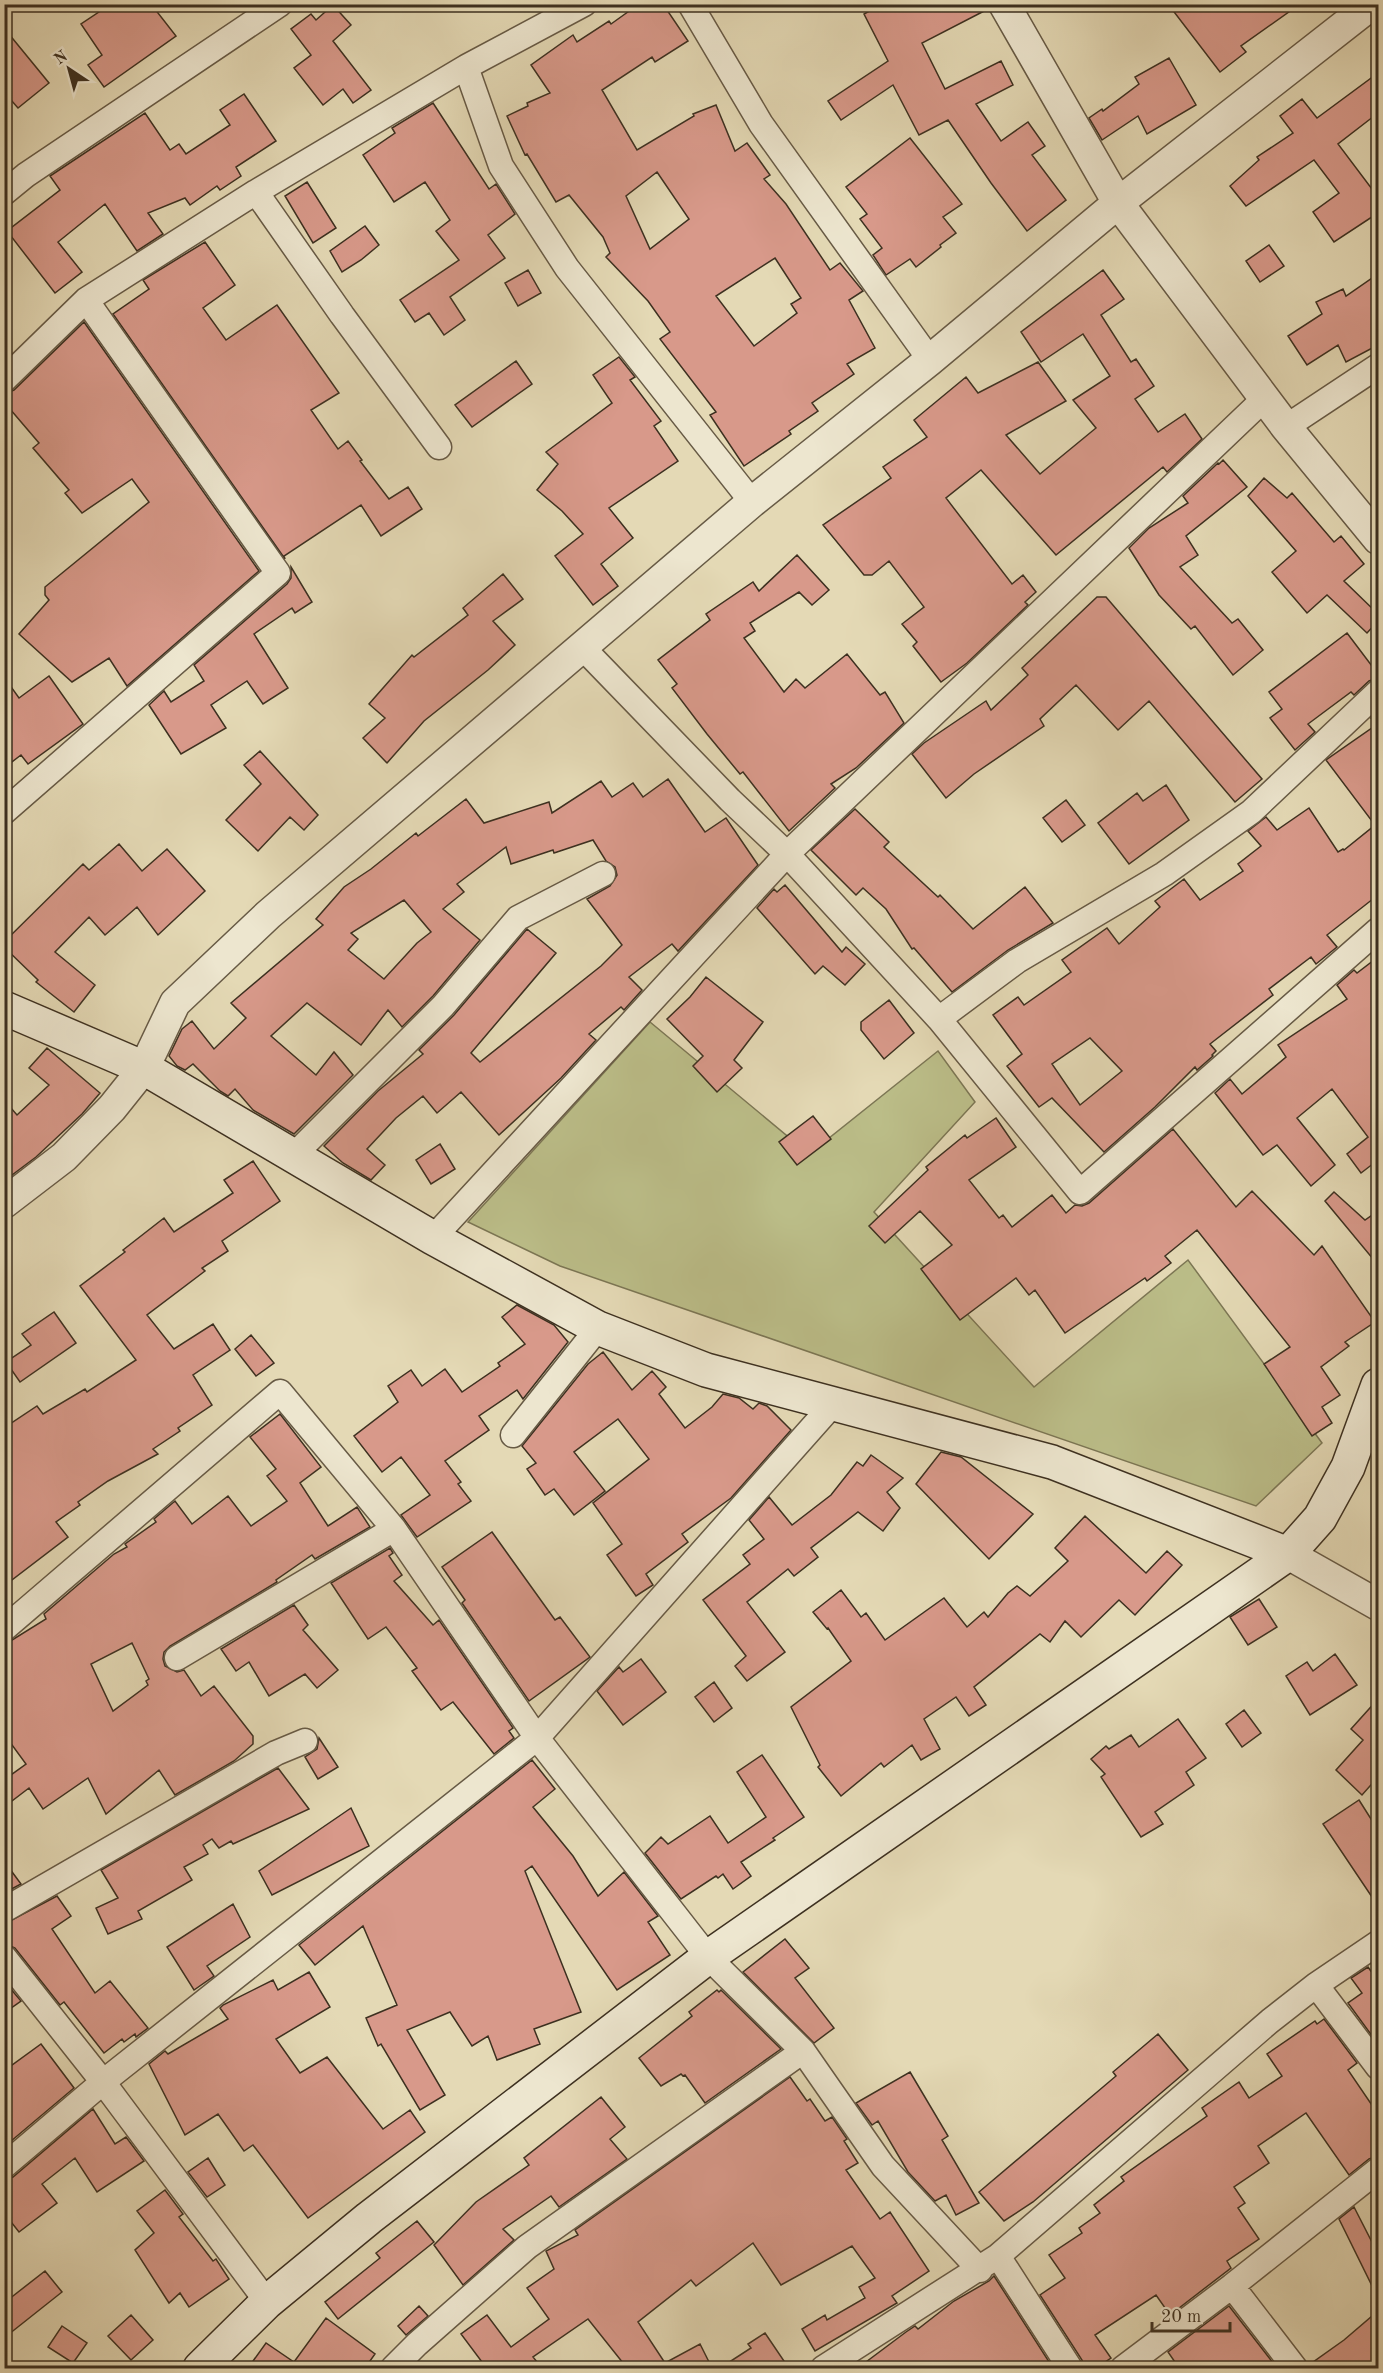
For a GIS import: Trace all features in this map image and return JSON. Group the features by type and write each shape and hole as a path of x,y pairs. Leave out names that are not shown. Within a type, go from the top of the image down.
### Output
{"main road":[{"path":"4,1008 144,1068 433,1238 598,1328 706,1370 1052,1462 1288,1554"},
{"path":"200,2368 267,2302 369,2218 708,1957 1288,1554 1320,1518 1348,1467 1378,1385"}],"street":[{"path":"4,193 26,175 280,4"},
{"path":"4,380 86,300 256,192 466,67 584,4"},
{"path":"690,4 761,124 930,360"},
{"path":"1004,4 1118,203 1264,399 1378,539"},
{"path":"4,1203 64,1157 112,1108 144,1068 175,1003 268,915 752,502 930,360 1118,203 1372,4"},
{"path":"466,67 501,166 567,268 752,502"},
{"path":"256,192 342,315 439,447"},
{"path":"4,812 278,573 86,300"},
{"path":"1286,427 1378,366"},
{"path":"433,1238 787,854 1264,399"},
{"path":"582,647 730,800 787,854 939,1019 1080,1192 1378,930"},
{"path":"939,1019 1017,961 1164,874 1251,812 1378,692"},
{"path":"293,1156 443,1006 519,918 603,874"},
{"path":"513,1435 598,1328"},
{"path":"4,1629 280,1392 394,1529 537,1738 708,1957 803,2051 883,2166 989,2263 1070,2368"},
{"path":"4,2166 104,2082 537,1738 834,1403"},
{"path":"177,1658 394,1529"},
{"path":"1288,1554 1376,1601"},
{"path":"4,1910 276,1753 305,1741"},
{"path":"823,2368 989,2263 1270,2021 1316,1985 1378,1943"},
{"path":"4,1957 104,2082 267,2302"},
{"path":"1316,1985 1378,2067"},
{"path":"393,2368 527,2247 803,2051"},
{"path":"1123,2368 1233,2286 1378,2170"},
{"path":"1233,2286 1295,2368"}],"green space":[{"path":"650,1022 809,1154 938,1051 975,1102 874,1212 1034,1387 1188,1260 1322,1443 1256,1506 560,1266 468,1222"}],"building":[{"path":"111,4 151,4 176,36 104,87 88,65 102,55 81,24"},
{"path":"639,4 663,4 688,41 655,62 652,57 602,90 637,150 694,116 693,114 716,105 735,151 747,143 770,175 764,179 786,204 830,270 840,263 863,291 849,300 875,348 847,364 854,374 812,403 818,411 789,431 791,434 744,466 710,415 716,412 660,339 670,332 648,301 606,257 610,253 603,237 569,195 556,202 527,154 525,155 507,116 528,106 527,103 550,93 531,65 573,35 577,42 609,21 611,24","holes":["657,172 689,219 650,249 626,196","775,258 801,298 791,304 797,313 754,346 716,296"]},
{"path":"882,4 987,4 988,9 922,43 945,89 1001,61 1013,85 976,104 1001,141 1028,122 1045,146 1032,155 1066,200 1027,231 948,120 919,135 893,85 841,120 828,101 888,61 864,14"},
{"path":"1168,4 1300,4 1241,46 1246,52 1220,72"},
{"path":"333,5 351,25 333,41 371,90 353,103 343,89 323,105 294,68 311,55 291,29 311,14 316,20"},
{"path":"4,28 49,83 18,108 4,92"},
{"path":"1169,58 1196,105 1147,134 1138,116 1102,140 1089,118 1102,109 1103,111 1139,84 1135,77"},
{"path":"1378,73 1378,113 1338,144 1378,197 1378,213 1334,242 1313,212 1339,193 1314,160 1246,206 1230,186 1259,160 1257,157 1293,133 1280,116 1302,99 1317,118"},
{"path":"244,94 276,141 236,167 241,176 220,190 217,186 190,205 185,198 148,213 163,234 137,251 105,204 58,242 82,272 55,293 7,231 60,190 50,176 145,113 170,150 179,144 186,154 230,125 220,110"},
{"path":"433,103 489,189 496,184 515,214 488,235 505,258 450,297 465,320 444,335 429,313 415,322 400,300 459,260 436,231 450,220 425,182 394,202 363,155 395,133 392,128"},
{"path":"910,138 962,204 943,217 956,233 916,267 910,259 886,275 873,255 882,248 860,219 867,214 846,187"},
{"path":"307,182 336,228 313,243 285,196"},
{"path":"365,226 379,245 342,272 330,251"},
{"path":"205,242 235,285 203,308 226,340 277,305 339,393 311,410 338,449 348,441 389,499 408,487 422,509 381,536 361,505 284,556 285,559 113,314 149,289 143,280"},
{"path":"1269,245 1284,266 1260,282 1246,261"},
{"path":"528,270 541,293 518,306 505,283"},
{"path":"1103,270 1124,299 1101,315 1131,362 1136,359 1154,386 1135,399 1158,432 1185,414 1202,439 1167,472 1163,467 1056,555 981,470 946,498 1012,584 1023,575 1036,592 1025,602 1028,605 967,663 941,682 913,646 917,642 902,624 924,607 889,561 872,575 864,575 823,525 891,478 883,467 927,437 914,420 966,377 978,393 1038,362 1066,401 1006,435 1040,474 1096,428 1073,400 1110,376 1083,334 1041,362 1021,332"},
{"path":"1378,274 1378,345 1346,362 1338,345 1307,365 1288,336 1322,314 1316,302 1343,289 1346,296"},
{"path":"84,322 259,571 127,686 109,658 72,682 19,634 49,600 45,595 45,587 149,502 132,479 82,513 65,493 69,490 33,448 39,443 4,402 4,394 14,390"},
{"path":"619,357 635,377 630,380 661,421 654,426 678,461 609,508 633,538 601,564 618,586 593,605 555,556 583,534 562,511 537,490 558,464 546,452 612,403 593,375"},
{"path":"516,361 532,384 472,427 455,405"},
{"path":"1223,460 1247,487 1186,536 1198,555 1180,567 1232,623 1238,619 1263,650 1233,675 1195,626 1191,629 1159,595 1129,548 1149,528 1188,503 1183,496"},
{"path":"1264,478 1287,498 1292,493 1334,542 1341,536 1364,564 1344,581 1378,614 1378,621 1367,633 1327,595 1307,613 1272,572 1296,551 1248,496"},
{"path":"797,555 829,590 812,605 799,592 750,623 755,631 744,638 784,692 796,679 805,688 847,654 880,695 885,692 904,723 856,768 831,784 835,788 789,831 743,772 740,774 707,734 672,688 677,684 658,660 710,620 706,614 753,582 759,591"},
{"path":"291,567 312,602 295,613 292,608 254,634 288,688 263,704 247,681 211,705 226,728 181,754 149,705 164,691 171,702 204,681 194,665 287,584 291,578"},
{"path":"503,574 523,599 493,621 515,645 488,670 424,721 387,763 363,738 385,718 369,704 412,655 414,657 468,615 463,608"},
{"path":"1097,597 1106,597 1262,779 1235,802 1149,701 1118,730 1076,685 1040,719 1044,726 974,774 946,798 912,754 924,743 986,701 991,710 1028,675 1022,668"},
{"path":"1347,633 1378,674 1378,678 1369,681 1354,695 1351,692 1308,724 1315,732 1295,750 1270,718 1282,709 1269,692"},
{"path":"49,676 83,724 28,764 21,755 4,768 4,677 19,698"},
{"path":"1378,711 1378,895 1327,935 1337,947 1316,964 1311,957 1269,989 1273,995 1210,1044 1216,1051 1213,1056 1197,1070 1195,1067 1155,1107 1104,1152 1052,1098 1039,1107 1007,1066 1022,1054 993,1015 1018,997 1024,1005 1071,972 1062,960 1107,928 1119,944 1160,907 1155,901 1184,879 1200,900 1243,871 1238,864 1261,846 1248,831 1266,817 1277,830 1309,808 1338,852 1344,850 1375,825 1326,760 1376,725 1371,718","holes":["1090,1038 1122,1071 1080,1105 1052,1064"]},
{"path":"260,751 318,815 304,830 290,817 258,851 226,820 261,784 244,765"},
{"path":"668,779 705,832 726,818 758,865 678,951 672,944 629,977 642,990 624,1010 621,1007 589,1034 596,1040 561,1078 499,1135 461,1092 437,1113 423,1096 396,1118 367,1149 385,1165 371,1180 343,1163 324,1146 378,1091 423,1054 419,1050 454,1015 527,929 556,953 471,1053 480,1062 601,966 622,945 587,899 610,886 617,875 615,867 606,861 593,840 511,864 506,847 457,884 464,892 443,909 480,940 433,996 402,1027 388,1010 361,1045 307,1003 271,1036 316,1075 334,1052 353,1075 294,1134 253,1110 235,1089 228,1096 193,1064 185,1070 177,1066 169,1056 182,1029 192,1021 214,1049 246,1018 231,1003 323,925 316,919 344,887 371,869 416,833 418,836 466,799 484,823 549,802 552,813 601,781 612,797 633,783 643,797","holes":["404,900 431,932 417,943 384,979 348,950 358,939 351,933"]},
{"path":"1166,785 1189,820 1129,864 1098,823 1137,793 1143,801"},
{"path":"1066,800 1085,825 1062,842 1043,818"},
{"path":"855,809 889,842 884,847 938,897 940,895 973,929 1025,887 1053,923 1008,950 952,992 914,948 912,949 886,909 863,888 856,895 811,850"},
{"path":"119,844 142,871 167,849 205,891 158,935 137,907 105,935 89,917 55,952 95,985 74,1012 36,982 38,980 4,947 4,942 83,864 89,870"},
{"path":"785,885 842,952 846,947 865,964 845,985 823,966 815,974 757,908 774,889 777,892"},
{"path":"1378,957 1378,1160 1361,1173 1347,1154 1368,1137 1332,1089 1297,1118 1335,1165 1311,1186 1277,1145 1263,1155 1215,1093 1230,1079 1242,1094 1286,1057 1278,1045 1347,999 1337,985 1354,970 1357,973"},
{"path":"706,977 763,1022 734,1060 742,1068 717,1092 693,1066 703,1056 667,1019 690,997"},
{"path":"889,1000 914,1033 884,1059 861,1030 861,1022"},
{"path":"47,1048 100,1093 82,1114 36,1157 4,1181 4,1100 17,1115 49,1085 29,1068"},
{"path":"813,1116 831,1139 797,1165 779,1142"},
{"path":"996,1118 1016,1147 969,1180 999,1218 1003,1215 1012,1227 1052,1195 1066,1213 1075,1205 1082,1206 1089,1203 1173,1129 1236,1207 1252,1191 1314,1255 1322,1246 1375,1322 1345,1342 1349,1346 1321,1367 1340,1395 1322,1407 1332,1423 1312,1436 1264,1364 1290,1347 1197,1230 1165,1256 1171,1263 1147,1281 1145,1278 1065,1333 1035,1290 1029,1295 1016,1278 960,1320 921,1269 952,1245 920,1211 885,1243 869,1226 928,1170 926,1167 965,1135 967,1138"},
{"path":"440,1144 455,1169 431,1184 416,1160"},
{"path":"253,1161 280,1201 222,1241 228,1251 202,1268 205,1271 147,1315 174,1349 213,1324 230,1350 193,1375 212,1405 178,1428 180,1431 153,1449 158,1454 108,1481 78,1502 80,1505 56,1522 68,1537 4,1586 4,1428 37,1406 43,1414 85,1389 87,1392 136,1360 80,1286 125,1252 123,1250 164,1218 174,1232 233,1193 224,1180"},
{"path":"1334,1192 1365,1220 1378,1211 1378,1265 1325,1201"},
{"path":"517,1305 554,1325 568,1342 523,1399 517,1390 479,1416 489,1430 445,1461 461,1482 458,1484 471,1501 417,1537 401,1515 430,1495 401,1457 382,1472 354,1436 398,1402 388,1386 411,1370 422,1386 445,1369 462,1392 500,1366 498,1363 525,1344 502,1317"},
{"path":"54,1312 76,1343 20,1382 6,1362 31,1345 22,1334"},
{"path":"251,1335 274,1363 256,1376 235,1349"},
{"path":"603,1352 632,1390 652,1371 666,1387 659,1394 685,1428 712,1407 723,1394 739,1398 753,1409 759,1403 767,1406 791,1430 731,1498 682,1534 688,1542 646,1574 653,1585 636,1596 607,1555 622,1544 593,1503 649,1459 618,1419 574,1452 605,1491 574,1515 554,1489 545,1495 527,1469 536,1463 522,1446 588,1364"},
{"path":"280,1414 321,1467 300,1483 328,1526 357,1507 370,1527 315,1559 312,1555 276,1580 277,1582 170,1646 164,1652 165,1666 177,1672 184,1670 201,1696 214,1686 253,1736 253,1744 234,1761 175,1795 159,1770 106,1814 88,1778 43,1809 29,1788 4,1807 4,1780 26,1764 4,1734 4,1645 46,1619 44,1614 114,1554 127,1547 125,1544 156,1522 154,1519 175,1501 192,1524 228,1496 251,1526 287,1501 267,1476 276,1469 250,1437","holes":["132,1643 149,1679 146,1681 148,1685 113,1711 91,1664"]},
{"path":"941,1452 961,1457 1033,1514 989,1559 916,1484"},
{"path":"871,1455 903,1478 887,1492 900,1508 883,1531 858,1512 811,1548 818,1557 794,1576 788,1569 747,1602 785,1652 747,1681 735,1666 746,1656 703,1600 750,1564 743,1555 764,1539 749,1520 769,1497 792,1525 831,1495 857,1462 863,1466"},
{"path":"1085,1516 1146,1573 1167,1551 1182,1565 1135,1615 1119,1600 1081,1637 1065,1621 1050,1642 1040,1634 974,1687 986,1705 969,1716 956,1697 924,1719 940,1749 921,1760 912,1745 884,1767 881,1763 841,1796 818,1767 820,1765 791,1707 851,1661 828,1628 813,1612 841,1590 861,1617 866,1613 885,1640 944,1598 967,1627 984,1612 988,1617 1017,1586 1030,1596 1068,1561 1055,1548"},
{"path":"492,1532 555,1620 560,1617 590,1657 529,1701 462,1603 465,1600 442,1567"},
{"path":"390,1548 393,1553 389,1556 402,1575 394,1581 433,1625 439,1620 513,1728 509,1731 514,1738 494,1754 453,1702 441,1710 412,1671 417,1668 386,1627 368,1639 331,1583"},
{"path":"1259,1599 1277,1627 1248,1645 1230,1617"},
{"path":"294,1605 308,1625 303,1630 338,1670 317,1688 305,1674 269,1696 249,1662 236,1671 221,1649"},
{"path":"1335,1654 1357,1685 1310,1715 1286,1676 1307,1662 1313,1671"},
{"path":"641,1659 666,1692 623,1725 597,1691 619,1667 623,1672"},
{"path":"714,1682 732,1708 714,1722 695,1697"},
{"path":"1378,1699 1378,1777 1362,1795 1336,1770 1363,1740 1351,1729"},
{"path":"1244,1710 1261,1733 1242,1747 1226,1724"},
{"path":"1178,1719 1206,1758 1186,1772 1194,1785 1155,1812 1163,1824 1141,1837 1101,1777 1105,1774 1091,1759 1106,1746 1109,1749 1131,1735 1139,1747"},
{"path":"319,1738 338,1767 318,1779 305,1757 317,1749"},
{"path":"762,1755 804,1817 773,1838 775,1840 741,1862 751,1876 733,1889 723,1874 718,1878 716,1876 681,1899 645,1853 661,1837 668,1844 710,1816 728,1843 766,1817 737,1772"},
{"path":"532,1760 555,1789 533,1807 573,1856 598,1896 624,1872 658,1916 648,1922 670,1955 617,1990 532,1866 525,1871 581,2012 534,2029 540,2044 497,2060 488,2036 472,2046 450,2012 407,2030 445,2095 420,2110 381,2044 378,2046 366,2018 397,2005 363,1926 315,1965 299,1945"},
{"path":"278,1768 309,1809 233,1844 231,1841 219,1848 212,1839 203,1845 208,1854 184,1867 192,1880 138,1911 142,1919 108,1934 96,1908 118,1898 101,1870"},
{"path":"1359,1800 1378,1830 1378,1906 1323,1824"},
{"path":"351,1808 369,1846 272,1895 259,1871"},
{"path":"4,1861 21,1884 4,1893"},
{"path":"57,1896 71,1916 52,1929 95,1993 110,1981 148,2028 136,2037 135,2034 124,2042 122,2039 104,2053 64,2002 60,2005 15,1948 4,1943 4,1924"},
{"path":"233,1904 250,1937 207,1966 214,1976 194,1990 167,1947"},
{"path":"785,1939 809,1968 795,1978 834,2028 814,2043 743,1972"},
{"path":"1368,1967 1378,1981 1378,2044 1348,2003 1362,1993 1351,1978"},
{"path":"309,1972 330,2007 276,2039 300,2073 327,2057 383,2129 410,2110 425,2132 308,2218 253,2145 244,2151 218,2114 185,2135 149,2064 165,2051 168,2054 228,2019 220,2008 223,2005 273,1980 278,1990"},
{"path":"4,1981 21,2001 4,2013"},
{"path":"717,1990 719,1992 721,1990 781,2049 705,2103 685,2075 681,2074 661,2086 639,2058 692,2016 689,2012"},
{"path":"1324,2019 1357,2063 1348,2070 1378,2114 1378,2156 1369,2159 1349,2175 1306,2113 1258,2146 1269,2163 1234,2187 1245,2203 1238,2208 1259,2239 1227,2261 1231,2268 1170,2315 1156,2295 1095,2335 1111,2358 1096,2368 1084,2368 1082,2360 1040,2295 1065,2278 1049,2255 1082,2233 1079,2228 1100,2213 1094,2205 1124,2181 1121,2177 1207,2116 1202,2108 1239,2082 1249,2098 1282,2076 1267,2054 1315,2021 1317,2024"},
{"path":"1158,2034 1188,2070 1033,2202 1004,2221 979,2192 1116,2076 1113,2072"},
{"path":"41,2044 74,2088 4,2147 4,2071"},
{"path":"910,2072 948,2136 942,2140 979,2203 956,2215 946,2195 935,2201 908,2172 878,2121 872,2125 856,2103"},
{"path":"790,2077 807,2101 810,2099 825,2121 832,2117 847,2139 844,2141 858,2163 846,2170 880,2219 890,2212 929,2271 892,2296 897,2303 815,2351 802,2329 825,2315 827,2320 865,2298 859,2287 875,2278 852,2246 781,2285 753,2243 696,2286 691,2280 638,2322 665,2363 700,2344 712,2368 627,2368 588,2319 533,2357 542,2368 481,2368 485,2366 461,2334 487,2315 511,2347 549,2319 527,2288 554,2269 546,2251 578,2235 575,2230"},
{"path":"601,2097 625,2127 610,2139 627,2159 559,2207 551,2196 503,2229 514,2240 463,2285 434,2245 476,2202 529,2165 524,2158"},
{"path":"93,2109 115,2144 126,2137 144,2161 97,2192 75,2158 42,2184 57,2203 19,2232 4,2213 4,2180 13,2177"},
{"path":"208,2158 225,2185 207,2197 188,2172"},
{"path":"165,2190 183,2214 179,2217 213,2261 216,2259 229,2279 189,2307 180,2293 169,2303 135,2250 154,2233 137,2211"},
{"path":"1354,2207 1378,2254 1378,2298 1339,2219"},
{"path":"417,2221 434,2242 338,2319 325,2302 380,2258 376,2253"},
{"path":"45,2271 62,2292 4,2338 4,2303"},
{"path":"994,2276 1053,2368 858,2368 906,2332 915,2326 918,2329 954,2301"},
{"path":"419,2306 428,2316 406,2335 398,2326"},
{"path":"1229,2306 1277,2368 1179,2368 1168,2352"},
{"path":"1378,2311 1378,2356 1364,2368 1309,2368 1309,2365 1344,2340"},
{"path":"131,2315 153,2340 131,2360 108,2336"},
{"path":"326,2318 375,2354 365,2368 248,2368 266,2343 294,2362"},
{"path":"62,2326 87,2343 73,2363 48,2347"},
{"path":"765,2333 784,2361 773,2368 720,2368 751,2348 748,2344"}]}
